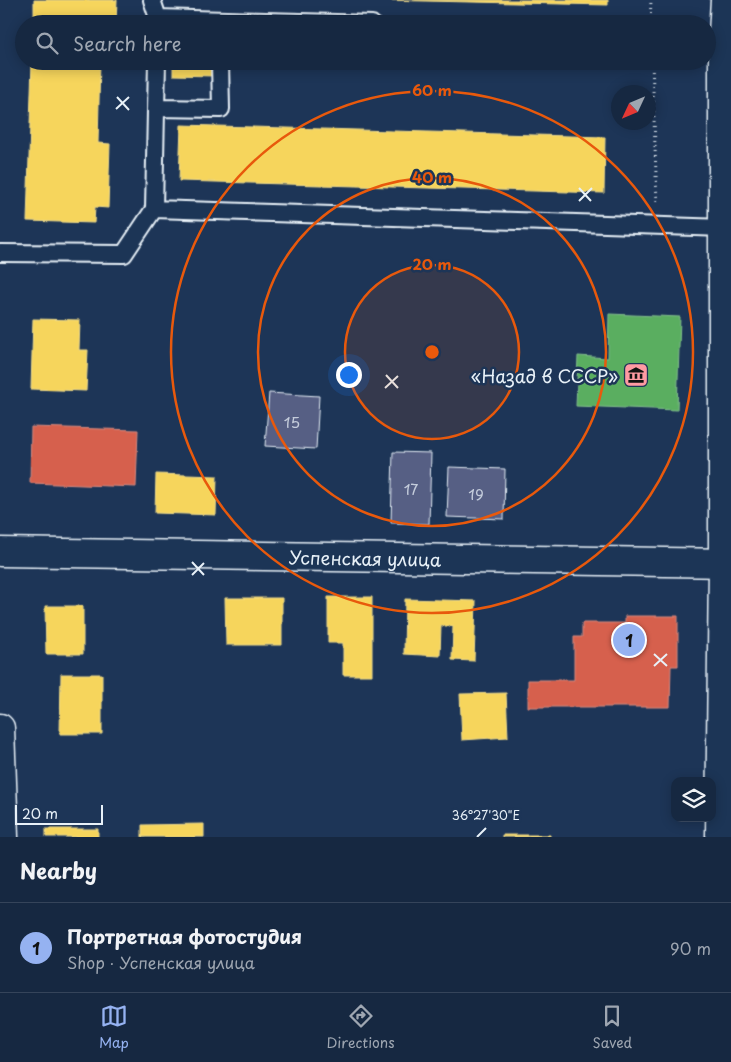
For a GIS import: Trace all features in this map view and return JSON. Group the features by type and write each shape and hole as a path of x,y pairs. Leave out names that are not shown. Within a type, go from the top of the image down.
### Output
{"street":[{"path":"716,29 725,0"},
{"path":"716,54 724,228 727,563 720,837"},
{"name":"Успенская улица","path":"0,552 727,563"},
{"path":"0,728 4,837"}],"lane":[{"path":"152,0 156,15"},
{"path":"0,253 124,254 154,209 157,70"},
{"path":"156,108 220,109 220,70"},
{"path":"154,209 724,228"}],"path":[{"path":"650,0 650,15"},
{"path":"652,70 658,226"}],"building: Homes":[{"path":"34,0 117,0 116,15 34,15"},
{"path":"379,0 608,0 608,5"},
{"path":"32,70 100,70 98,143 110,144 108,208 95,207 94,223 27,221"},
{"path":"173,70 213,70 213,76 173,75"},
{"path":"181,125 605,137 604,193 179,181"},
{"path":"33,319 80,320 79,350 88,350 86,391 31,389"},
{"path":"156,474 217,476 216,515 155,513"},
{"path":"328,597 372,597 372,675 343,675 343,643 328,643"},
{"path":"225,598 282,598 282,645 226,645"},
{"path":"405,599 476,601 474,661 452,660 453,626 441,626 440,656 404,654"},
{"path":"45,606 83,606 83,654 46,654"},
{"path":"61,674 102,674 102,734 60,734"},
{"path":"506,693 508,737 462,740 460,694"},
{"path":"204,824 204,837 142,837 142,825"},
{"path":"46,829 98,829 98,837 46,837"},
{"path":"502,835 550,835 550,837 502,837"}],"building: Shops":[{"path":"31,427 138,430 136,487 30,483"},
{"path":"625,616 678,616 678,666 671,666 670,707 528,707 528,680 574,680 574,637 582,637 582,623 625,623"}],"building: Public":[{"path":"609,314 680,317 677,410 576,406 578,356 608,358"}],"building: Other":[{"path":"269,393 319,396 316,449 265,446"},
{"path":"393,452 431,453 429,524 391,523"},
{"path":"449,467 505,469 504,519 447,517"}],"place":[{"name":"«Назад в СССР»","path":"636,375"},
{"name":"Портретная фотостудия","path":"629,640"}]}
